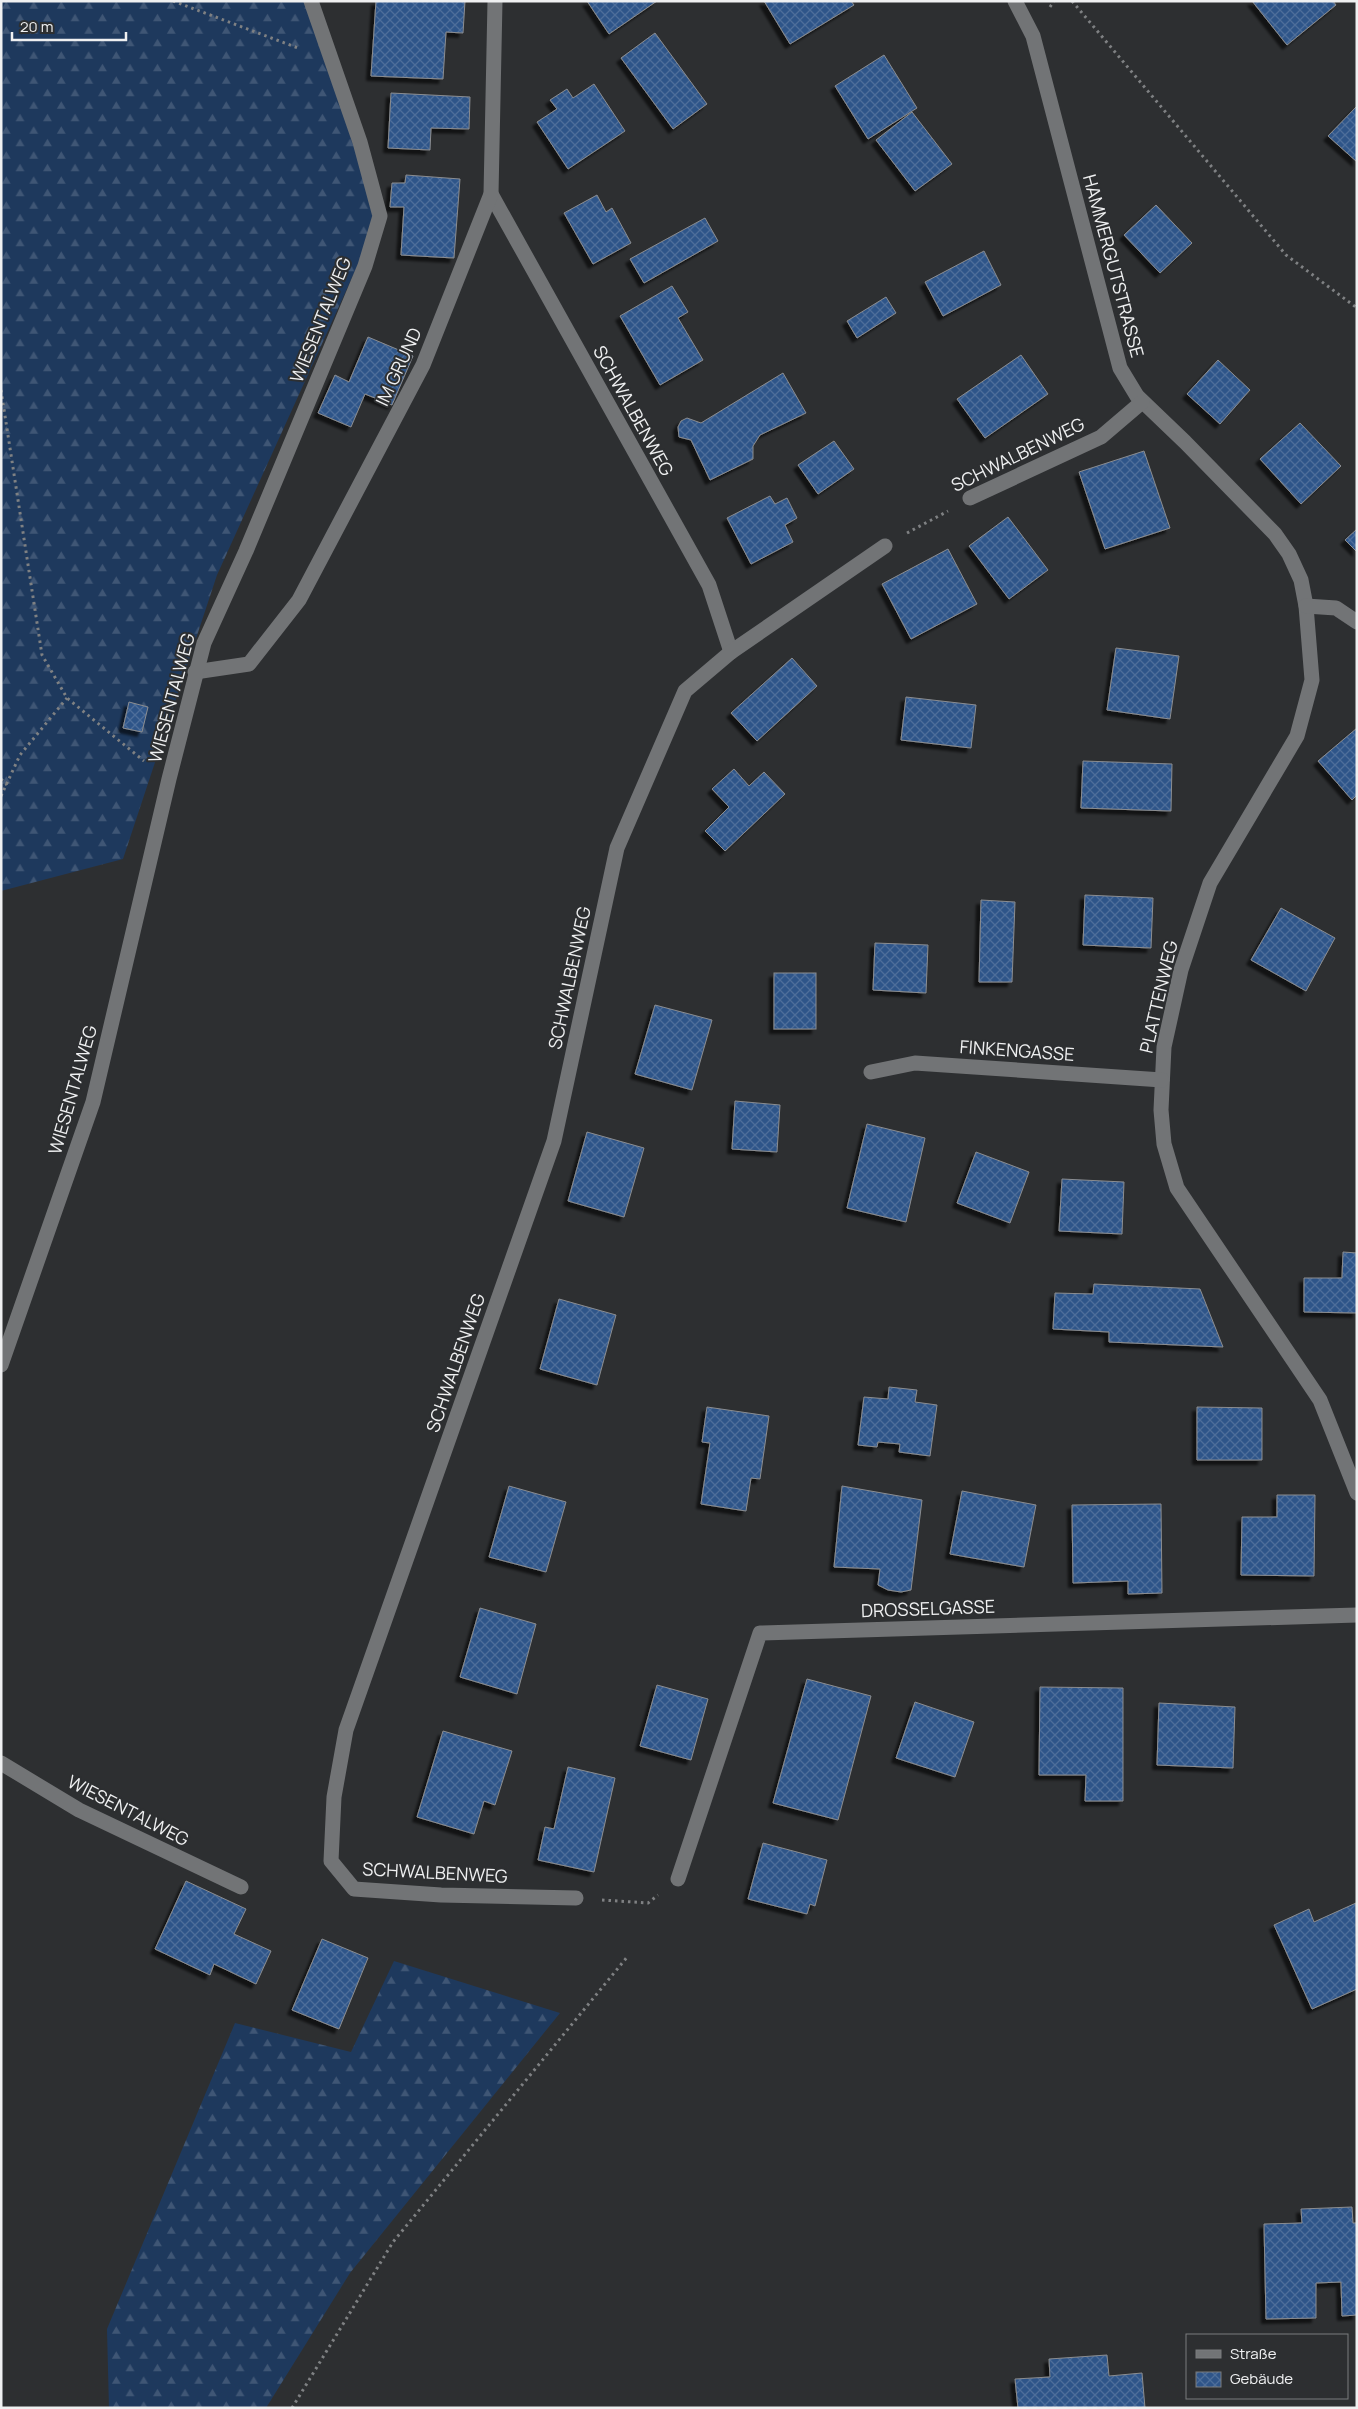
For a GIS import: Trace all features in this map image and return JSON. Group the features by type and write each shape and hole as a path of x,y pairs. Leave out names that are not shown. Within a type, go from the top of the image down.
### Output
{"street":[{"name":"WIESENTALWEG","path":"1,1365 93,1102 169,780 204,643 246,550 365,266 380,216 360,142 311,1"},
{"name":"IM GRUND","path":"196,672 249,664 300,600 423,365 491,194 495,1"},
{"name":"HAMMERGUTSTRASSE","path":"1015,1 1034,36 1120,368 1142,402 1185,442 1275,534 1289,554 1301,580 1306,606"},
{"name":"SCHWALBENWEG","path":"491,194 709,585 731,652"},
{"name":"SCHWALBENWEG","path":"970,498 1101,437 1142,402"},
{"name":"SCHWALBENWEG","path":"576,1898 441,1895 354,1889 331,1861 334,1797 346,1730 554,1141 617,848 685,691 731,652 884,546"},
{"path":"1306,606 1336,608 1357,622"},
{"name":"PLATTENWEG","path":"1306,606 1312,680 1297,736 1210,883 1181,970 1164,1047 1160,1110 1164,1144 1178,1188 1320,1400 1357,1493"},
{"name":"FINKENGASSE","path":"871,1072 915,1063 1162,1080"},
{"name":"DROSSELGASSE","path":"678,1879 760,1632 1357,1615"},
{"name":"WIESENTALWEG","path":"1,1762 79,1810 241,1887"}],"path":[{"path":"173,1 332,60"},
{"path":"1072,1 1286,255 1357,308"},
{"path":"1,390 42,655 67,698 169,780"},
{"name":"SCHWALBENWEG","path":"884,546 970,498"},
{"path":"1,796 20,755 67,698"},
{"path":"1,779 7,784"},
{"path":"576,1898 648,1903 678,1879"},
{"path":"292,2408 393,2242 628,1956"}],"green space":[{"path":"1,1 306,1 380,216 217,575 123,859 1,891"},
{"path":"394,1961 560,2013 350,2273 266,2408 109,2408 107,2329 235,2023 351,2052"}],"building":[{"path":"376,1 465,1 463,33 446,32 443,79 371,76"},
{"path":"587,1 657,1 609,34"},
{"path":"764,1 851,1 854,5 790,44"},
{"path":"1252,1 1333,1 1336,5 1287,45"},
{"path":"655,33 707,104 673,129 621,58"},
{"path":"884,55 917,108 868,139 835,86"},
{"path":"594,84 625,131 568,169 537,122 557,109 550,100 567,89 573,98"},
{"path":"391,93 470,97 469,129 431,128 430,150 388,148"},
{"path":"1357,106 1357,162 1328,136"},
{"path":"912,112 952,164 915,191 876,140"},
{"path":"406,175 460,179 454,258 401,255 404,207 390,207 392,183 405,183"},
{"path":"597,195 606,212 612,208 631,243 593,264 564,213"},
{"path":"1156,205 1192,243 1160,273 1124,235"},
{"path":"705,218 718,241 644,283 630,259"},
{"path":"984,251 1001,285 943,316 925,282"},
{"path":"672,286 688,312 678,318 703,360 660,385 620,316"},
{"path":"886,297 896,313 857,338 847,321"},
{"path":"368,337 413,356 392,405 365,394 351,427 318,413 335,375 349,382"},
{"path":"1021,355 1048,394 985,438 957,399"},
{"path":"1218,360 1250,390 1220,424 1187,394"},
{"path":"783,373 806,413 760,435 753,446 753,459 710,480 691,440 679,437 678,427 681,421 687,418 701,423"},
{"path":"1300,423 1341,466 1301,504 1260,459"},
{"path":"834,441 854,469 818,494 798,465"},
{"path":"1144,451 1170,528 1105,549 1079,472"},
{"path":"770,496 775,504 787,498 797,518 785,525 793,542 751,564 727,518"},
{"path":"1008,517 1048,570 1009,599 969,546"},
{"path":"1357,529 1357,552 1345,540"},
{"path":"948,549 977,604 911,639 882,584"},
{"path":"1116,648 1179,656 1170,719 1107,710"},
{"path":"792,658 817,686 757,741 731,713"},
{"path":"906,697 976,705 971,748 901,740"},
{"path":"129,702 148,707 142,732 123,728"},
{"path":"1357,728 1357,795 1352,800 1318,761"},
{"path":"1083,761 1172,764 1171,811 1081,808"},
{"path":"734,769 749,786 764,772 785,794 725,851 705,831 729,807 712,789"},
{"path":"1085,895 1153,898 1151,948 1083,945"},
{"path":"981,900 1015,902 1012,982 979,982"},
{"path":"1281,908 1335,938 1306,991 1251,960"},
{"path":"875,943 928,945 926,993 873,990"},
{"path":"774,973 816,973 816,1029 774,1029"},
{"path":"655,1005 712,1020 692,1090 635,1074"},
{"path":"735,1101 780,1105 777,1152 732,1149"},
{"path":"867,1124 925,1138 906,1222 847,1208"},
{"path":"587,1132 644,1148 624,1217 568,1201"},
{"path":"976,1152 1029,1172 1010,1223 957,1203"},
{"path":"1062,1179 1124,1182 1122,1234 1059,1231"},
{"path":"1343,1252 1357,1253 1357,1313 1304,1312 1304,1278 1342,1278"},
{"path":"1094,1284 1200,1289 1223,1347 1109,1342 1109,1332 1053,1329 1055,1293 1093,1294"},
{"path":"559,1299 616,1315 597,1385 540,1369"},
{"path":"889,1387 917,1390 915,1402 937,1405 930,1456 899,1452 900,1444 878,1442 877,1447 858,1445 864,1397 888,1399"},
{"path":"707,1407 769,1416 760,1479 751,1478 746,1511 701,1504 710,1443 702,1442"},
{"path":"1197,1407 1262,1408 1262,1460 1197,1460"},
{"path":"509,1486 566,1502 546,1572 489,1557"},
{"path":"842,1486 922,1500 911,1590 901,1592 888,1590 878,1585 880,1569 834,1567"},
{"path":"962,1491 1036,1505 1024,1567 950,1554"},
{"path":"1277,1495 1315,1495 1314,1576 1241,1575 1242,1517 1277,1517"},
{"path":"1161,1504 1162,1593 1128,1594 1128,1581 1073,1583 1072,1505"},
{"path":"480,1608 536,1624 517,1694 460,1677"},
{"path":"807,1679 871,1696 838,1820 773,1803"},
{"path":"657,1685 708,1699 691,1760 640,1746"},
{"path":"1040,1687 1123,1688 1123,1801 1085,1801 1086,1775 1039,1775"},
{"path":"915,1702 974,1722 955,1777 896,1758"},
{"path":"1159,1703 1235,1707 1233,1768 1157,1765"},
{"path":"443,1731 512,1751 495,1805 484,1801 474,1834 417,1817"},
{"path":"568,1767 615,1778 594,1872 538,1860 545,1827 554,1829"},
{"path":"763,1843 827,1860 815,1906 810,1904 807,1914 748,1899"},
{"path":"186,1881 246,1909 234,1934 271,1951 256,1984 214,1964 210,1975 155,1949"},
{"path":"1356,1903 1357,1989 1312,2009 1274,1925 1309,1909 1314,1922"},
{"path":"322,1939 368,1958 339,2029 292,2010"},
{"path":"1352,2207 1353,2223 1357,2223 1357,2315 1342,2316 1341,2282 1316,2283 1316,2318 1266,2319 1264,2224 1302,2223 1301,2209"},
{"path":"1107,2355 1109,2376 1142,2373 1145,2408 1018,2408 1015,2379 1050,2377 1049,2359"}]}
